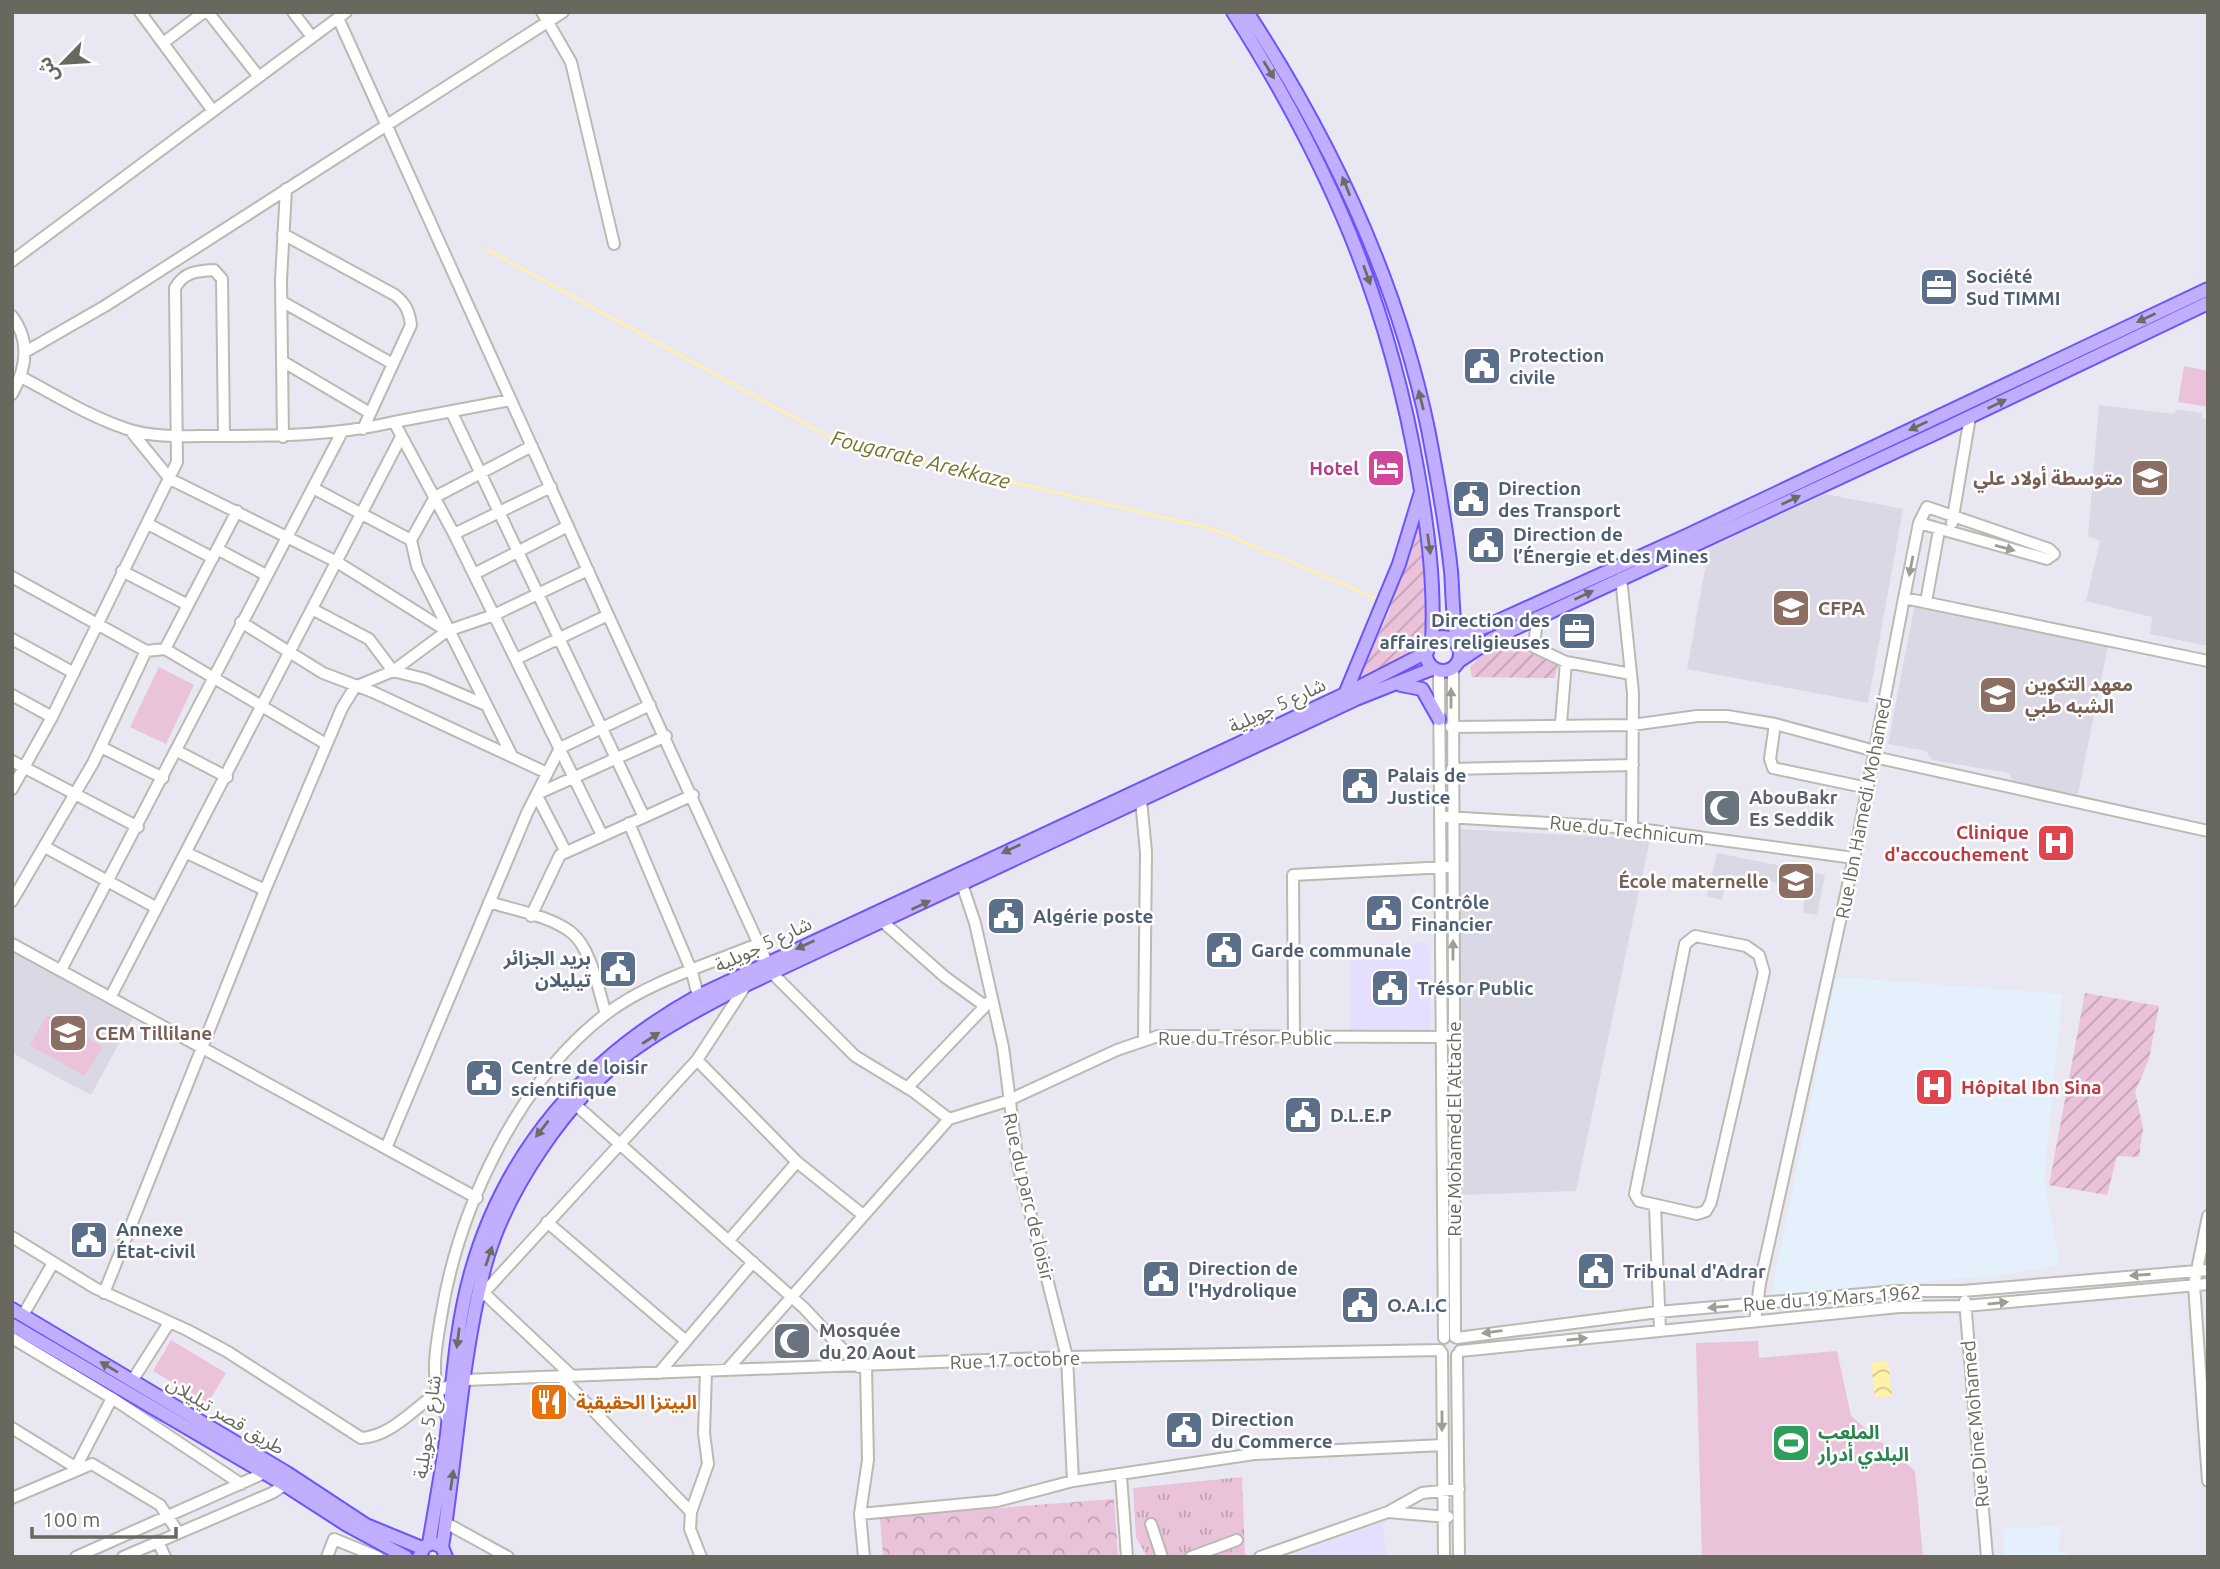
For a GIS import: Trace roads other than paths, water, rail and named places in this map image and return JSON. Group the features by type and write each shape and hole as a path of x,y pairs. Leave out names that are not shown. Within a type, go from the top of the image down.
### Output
{"main road":[{"path":"1233,12 1320,161 1373,292 1411,436 1421,492 1433,576 1428,661 1437,670 1456,665 1492,639 1537,617 1970,417 2208,303"},
{"path":"1247,12 1291,80 1343,178 1412,367 1438,488 1454,605 1456,665"},
{"path":"1429,647 1441,638 1454,640 1488,626 2208,289"},
{"path":"1411,436 1428,432"},
{"path":"1421,492 1438,488"},
{"path":"1345,695 1399,564 1421,492"},
{"path":"1454,605 1465,624 1488,626"},
{"name":"شارع 5 جويلية","path":"424,1550 448,1421 481,1296 489,1252 535,1159 577,1106 635,1049 700,1008 746,985 770,968 1192,771 1345,695 1429,647"},
{"name":"شارع 5 جويلية","path":"444,1552 459,1381 461,1320 477,1251 513,1171 556,1111 590,1072 632,1036 698,996 883,922 961,879 1141,800 1192,771 1393,685 1437,670"},
{"path":"1393,685 1422,689 1439,719"},
{"name":"طريق قصر تيليلان","path":"18,1312 270,1470"},
{"name":"طريق قصر تيليلان","path":"12,1325 366,1525 424,1550 444,1552"},
{"name":"طريق قصر تيليلان","path":"290,1482 347,1525 406,1557"}],"street":[{"path":"141,12 213,111"},
{"path":"163,43 206,12 259,77"},
{"path":"293,12 312,37"},
{"path":"25,352 105,306 385,125 545,17 563,12"},
{"path":"12,261 342,15 385,125 770,968 836,1040 873,1069 907,1088 949,1119 727,1370"},
{"path":"545,17 571,62 614,244"},
{"path":"283,437 281,301 286,189"},
{"path":"283,234 405,302 411,325 363,429"},
{"path":"12,789 52,717 177,463 179,436 174,288 184,275 214,270 222,279 224,436"},
{"path":"281,301 393,364"},
{"path":"12,316 22,335 25,352 22,377 12,394"},
{"path":"282,361 370,414"},
{"path":"22,377 90,414 130,430 179,436 283,437 342,432 511,400"},
{"path":"452,413 644,817"},
{"path":"1926,602 1944,531 1954,517 1970,417"},
{"path":"394,422 454,534 602,835"},
{"path":"130,430 170,479 337,562 448,630"},
{"path":"61,970 138,827 212,676 342,432"},
{"path":"111,996 401,437"},
{"path":"512,756 417,566 411,540 435,497 532,446"},
{"path":"454,534 551,487"},
{"path":"313,488 411,540"},
{"path":"1927,507 1954,517 2049,549 2053,555 2047,559 1919,523 1927,507"},
{"path":"165,649 237,511"},
{"name":"Rue Ibn Hamedi Mohamed","path":"1755,1321 1756,1304 1854,858 1919,523"},
{"path":"148,524 265,575"},
{"path":"474,574 568,526"},
{"path":"104,1293 265,890 326,744 355,687 393,671 448,630 494,615 589,569"},
{"path":"122,571 188,605"},
{"path":"12,577 98,622 146,651 165,649 261,703 326,744"},
{"path":"1620,578 1631,674 1632,828"},
{"path":"1904,598 2208,661"},
{"path":"312,610 369,639 393,671 425,679 486,705"},
{"path":"516,659 608,615"},
{"path":"1537,617 1533,646 1566,662 1631,674"},
{"path":"241,622 323,673 547,773"},
{"path":"12,639 74,673"},
{"path":"12,901 102,747 146,651"},
{"path":"1561,723 1566,662"},
{"name":"Rue Mohamed El Attache","path":"1444,1557 1442,1397 1448,1343 1448,1037 1453,867 1451,727 1456,665"},
{"name":"Rue Mohamed El Attache","path":"1437,670 1448,1037"},
{"path":"12,695 52,717"},
{"path":"386,1149 489,902 559,748 650,705"},
{"path":"1451,727 1561,723 1632,724 1697,716 1727,716 1775,724 1874,754 2208,831"},
{"path":"1775,724 1770,760 1773,768 1868,788"},
{"path":"537,795 666,736"},
{"path":"102,747 163,778"},
{"path":"177,751 227,776"},
{"path":"12,761 138,827"},
{"path":"1452,769 1633,765"},
{"path":"537,795 566,852"},
{"path":"531,916 557,859 566,852 692,795"},
{"path":"1141,800 1146,852 1144,1039"},
{"name":"Rue du Technicum","path":"1440,817 1632,828 1854,858"},
{"path":"629,823 692,972 698,996"},
{"path":"45,847 157,908"},
{"path":"187,853 265,890"},
{"path":"1294,1038 1293,875 1453,867"},
{"name":"Rue du parc de loisir","path":"961,879 989,1002 1003,1047 1007,1101 1017,1165 1067,1357 1073,1481"},
{"path":"489,902 573,934 582,946 606,1014"},
{"path":"883,922 945,977 989,1002 907,1088"},
{"path":"1695,936 1746,946 1759,955 1764,972 1709,1208 1697,1214 1655,1206 1639,1201 1634,1194 1685,943 1695,936"},
{"path":"448,1421 437,1390 436,1345 453,1256 503,1138 535,1087 572,1043 624,1002 760,943"},
{"path":"12,944 477,1198"},
{"path":"691,1512 566,1376 481,1296 697,1060 746,985"},
{"name":"Rue du Trésor Public","path":"949,1119 1007,1101 1144,1039 1171,1035 1294,1038 1448,1037"},
{"path":"697,1060 797,1163 863,1215"},
{"path":"577,1106 730,1239 812,1315 862,1367 868,1460 860,1514 864,1557"},
{"path":"730,1239 797,1163"},
{"path":"1655,1206 1660,1331"},
{"path":"2208,1216 2203,1270 2194,1285 2208,1481"},
{"path":"547,1222 686,1342"},
{"path":"12,1237 104,1293 228,1352 361,1438 380,1433 437,1390 459,1381"},
{"path":"659,1373 753,1262"},
{"path":"18,1312 53,1263"},
{"name":"Rue du 19 Mars 1962","path":"2203,1270 1964,1291 1897,1291 1658,1312 1448,1343 1447,1357 1458,1353 1899,1307 1965,1306 2208,1284"},
{"name":"Rue Dine Mohamed","path":"1964,1291 1987,1557"},
{"path":"1622,1317 1623,1335"},
{"path":"132,1381 169,1323"},
{"path":"12,1338 112,1398 241,1483"},
{"path":"1448,1343 1461,1344 1458,1353 1457,1397 1459,1557"},
{"name":"Rue 17 octobre","path":"459,1381 1448,1343"},
{"path":"701,1557 690,1529 691,1512 708,1464 704,1433 706,1372"},
{"path":"1442,1397 1457,1397"},
{"path":"75,1469 112,1398"},
{"path":"14,1432 75,1469"},
{"path":"860,1514 997,1501 1073,1481 1121,1476 1254,1454 1443,1445"},
{"path":"12,1498 92,1464 152,1500 168,1515 178,1532"},
{"path":"76,1557 103,1551 168,1515 270,1470"},
{"path":"1121,1476 1127,1557"},
{"path":"122,1557 290,1482"},
{"path":"1260,1557 1388,1511 1422,1493 1459,1489"},
{"path":"1388,1511 1459,1517"},
{"path":"446,1523 509,1557"},
{"path":"1151,1524 1162,1557"},
{"path":"327,1557 334,1539 377,1557"},
{"path":"1191,1557 1237,1540"},
{"path":"158,1541 165,1557"}],"water":[{"path":"1888,1361 1892,1396 1875,1398 1871,1363"}],"waterway":[{"name":"Fougarate Arekkaze","path":"486,249 837,441 1213,529 1380,600"}],"place":[{"name":"Société Sud TIMMI","path":"1939,287"},
{"name":"Protection civile","path":"1482,366"},
{"name":"Hotel","path":"1386,468"},
{"name":"متوسطة أولاد علي","path":"2150,478"},
{"name":"Direction des Transport","path":"1471,499"},
{"name":"Direction de l’Énergie et des Mines","path":"1486,545"},
{"name":"CFPA","path":"1791,608"},
{"name":"Direction des affaires religieuses","path":"1577,631"},
{"name":"معهد التكوين الشبه طبي","path":"1998,695"},
{"name":"Palais de Justice","path":"1360,786"},
{"name":"AbouBakr Es Seddik","path":"1722,808"},
{"name":"Clinique d'accouchement","path":"2056,843"},
{"name":"École maternelle","path":"1796,881"},
{"name":"Contrôle Financier","path":"1384,913"},
{"name":"Algérie poste","path":"1006,916"},
{"name":"Garde communale","path":"1224,950"},
{"name":"بريد الجزائر تيليلان","path":"618,969"},
{"name":"Trésor Public","path":"1390,988"},
{"name":"CEM Tillilane","path":"68,1033"},
{"name":"Centre de loisir scientifique","path":"484,1078"},
{"name":"Hôpital Ibn Sina","path":"1934,1087"},
{"name":"D.L.E.P","path":"1303,1115"},
{"name":"Annexe État-civil","path":"89,1240"},
{"name":"Tribunal d'Adrar","path":"1596,1271"},
{"name":"Direction de l'Hydrolique","path":"1161,1279"},
{"name":"O.A.I.C","path":"1360,1305"},
{"name":"Mosquée du 20 Aout","path":"792,1341"},
{"name":"البيتزا الحقيقية","path":"549,1402"},
{"name":"Direction du Commerce","path":"1184,1430"},
{"name":"الملعب البلدي أدرار","path":"1791,1443"}]}
